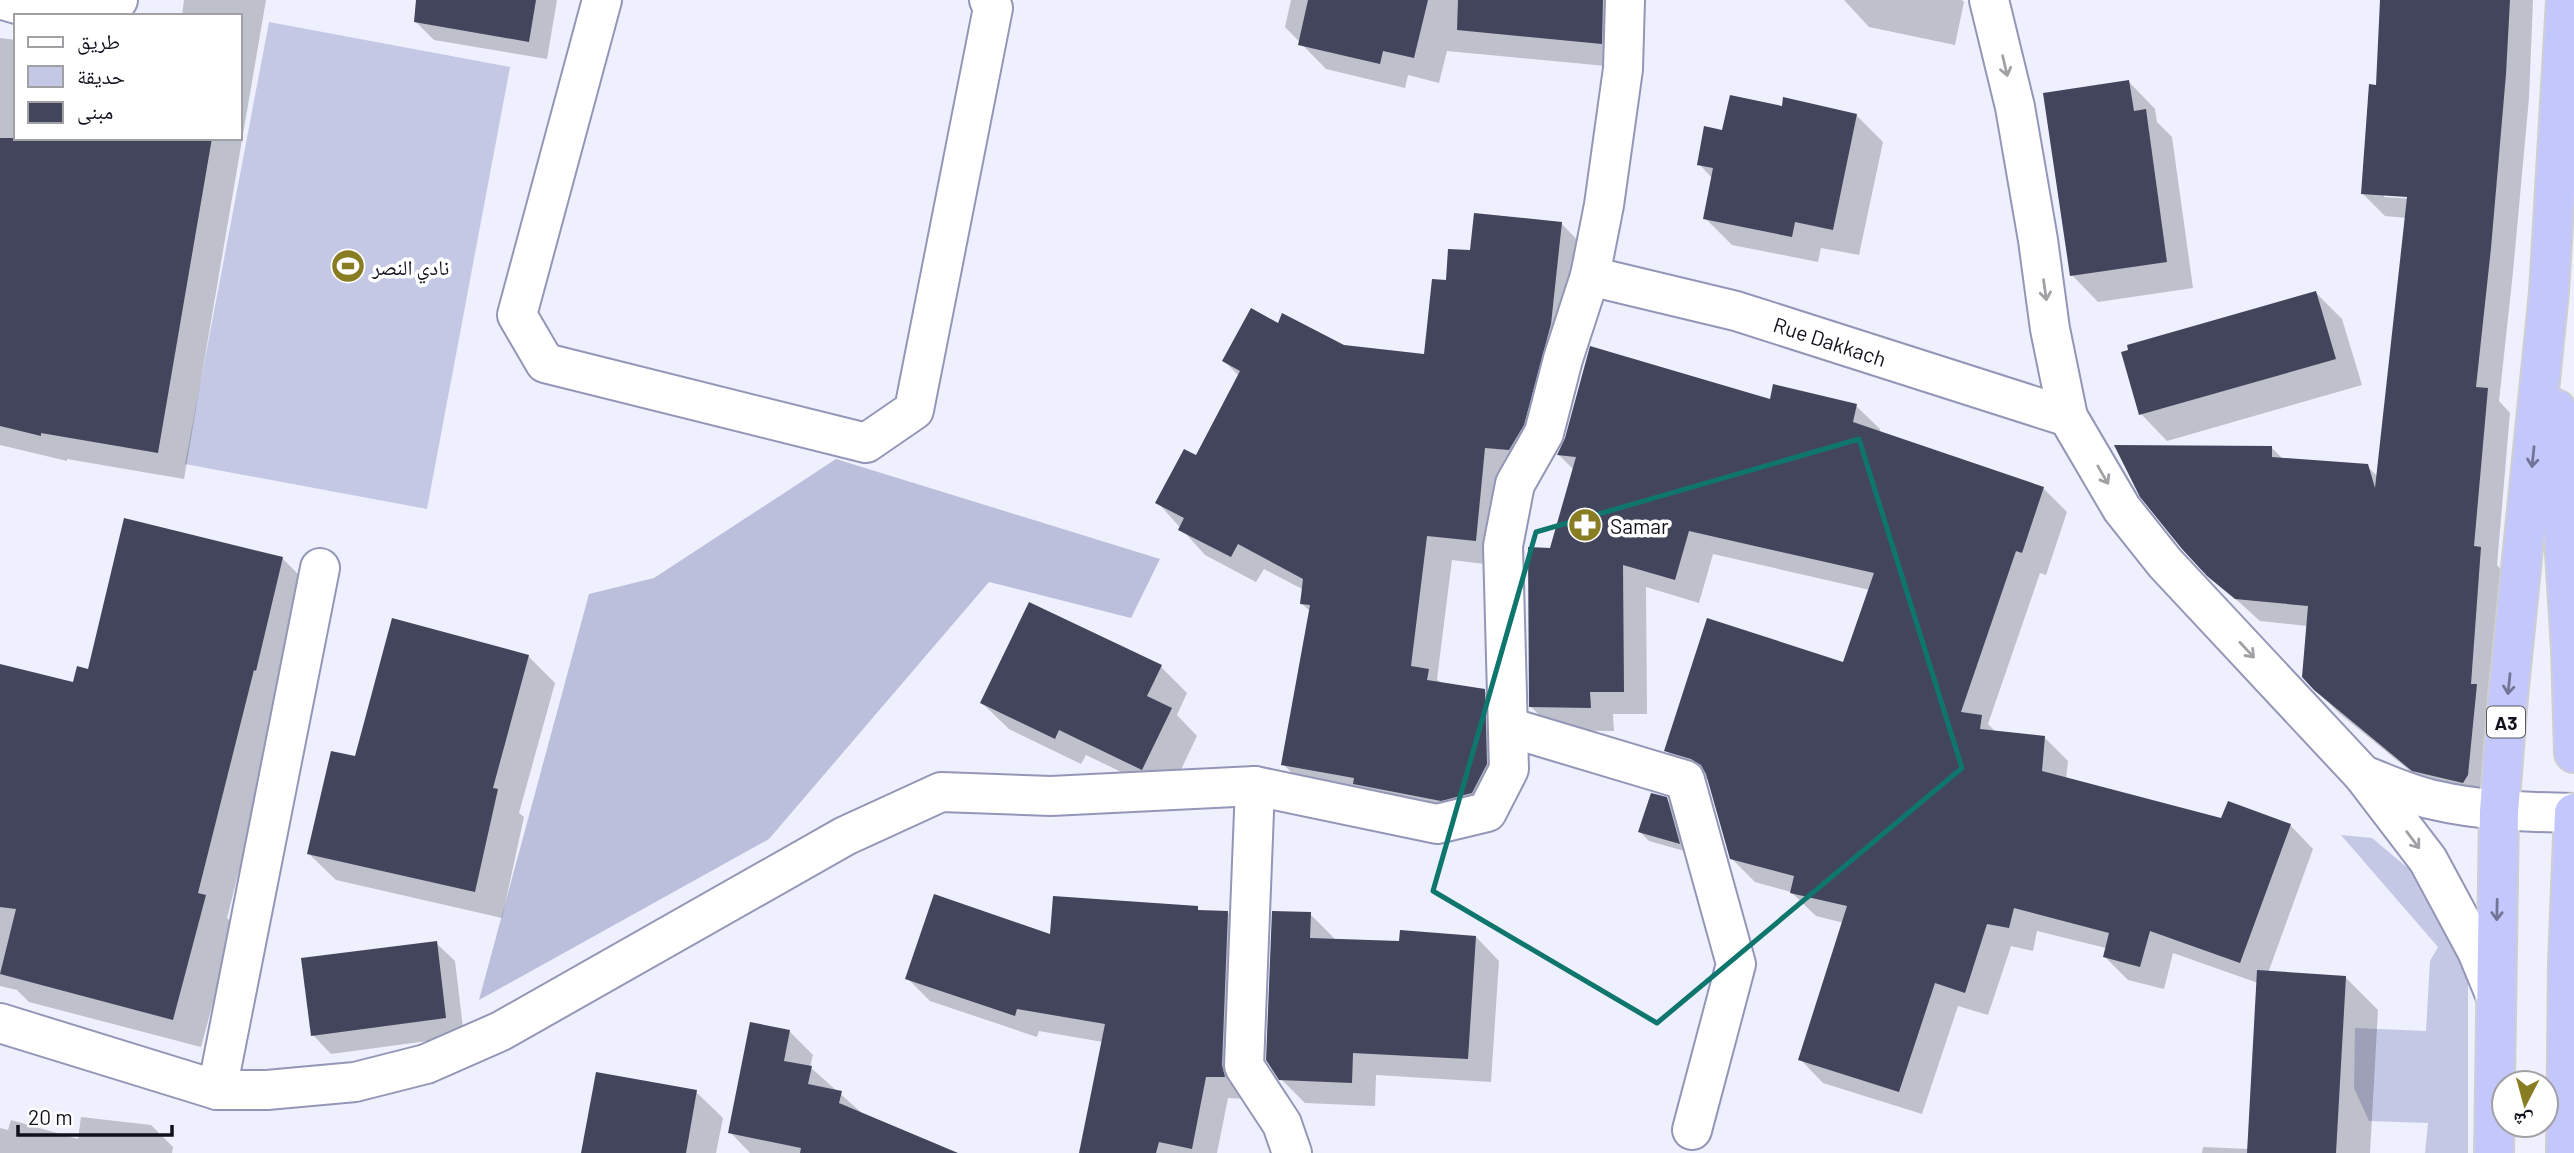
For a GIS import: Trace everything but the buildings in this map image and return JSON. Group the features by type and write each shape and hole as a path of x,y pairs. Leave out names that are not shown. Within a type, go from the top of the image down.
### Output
{"highway":[{"name":"A3","path":"2494,1153 2500,811 2508,697 2549,292 2566,0"},
{"name":"A3","path":"2549,292 2572,650 2574,753"},
{"path":"2566,1153 2568,962 2574,813"}],"street":[{"path":"3,0 51,14"},
{"path":"87,14 102,12 118,0"},
{"path":"602,0 517,315 545,363 866,443 914,410 993,8 989,0"},
{"path":"0,1023 216,1090 267,1090 355,1082 426,1064 501,1031 845,836 941,792 1051,796 1255,786 1437,824 1487,812 1509,769 1503,546 1515,484 1544,433 1563,359 1590,276 1604,205 1623,69 1625,0"},
{"path":"1989,0 2015,107 2050,329 2067,417 2122,509 2165,563 2363,775 2428,860 2477,951 2496,997"},
{"name":"Rue Dakkach","path":"1590,276 1736,311 2067,417"},
{"path":"216,1090 320,568"},
{"path":"1508,727 1685,780 1736,964 1692,1130"},
{"path":"2363,775 2432,800 2500,811 2574,813"},
{"path":"1255,786 1244,1066 1282,1124 1292,1153"}],"highlighted area":[{"path":"1859,439 1962,768 1657,1023 1433,891 1536,532"}],"green space":[{"name":"نادي النصر","path":"269,22 510,67 427,509 185,464"},
{"path":"2341,835 2372,838 2409,869 2468,948 2468,1153 2425,1153 2428,1123 2369,1121 2354,1088 2355,1028 2426,1031 2430,961 2438,947"}],"shaded area":[{"path":"836,459 1160,559 1131,618 989,582 769,839 479,1000 589,594 654,578"}],"place":[{"name":"نادي النصر","path":"348,266"},
{"name":"Samar","path":"1585,525"}]}
